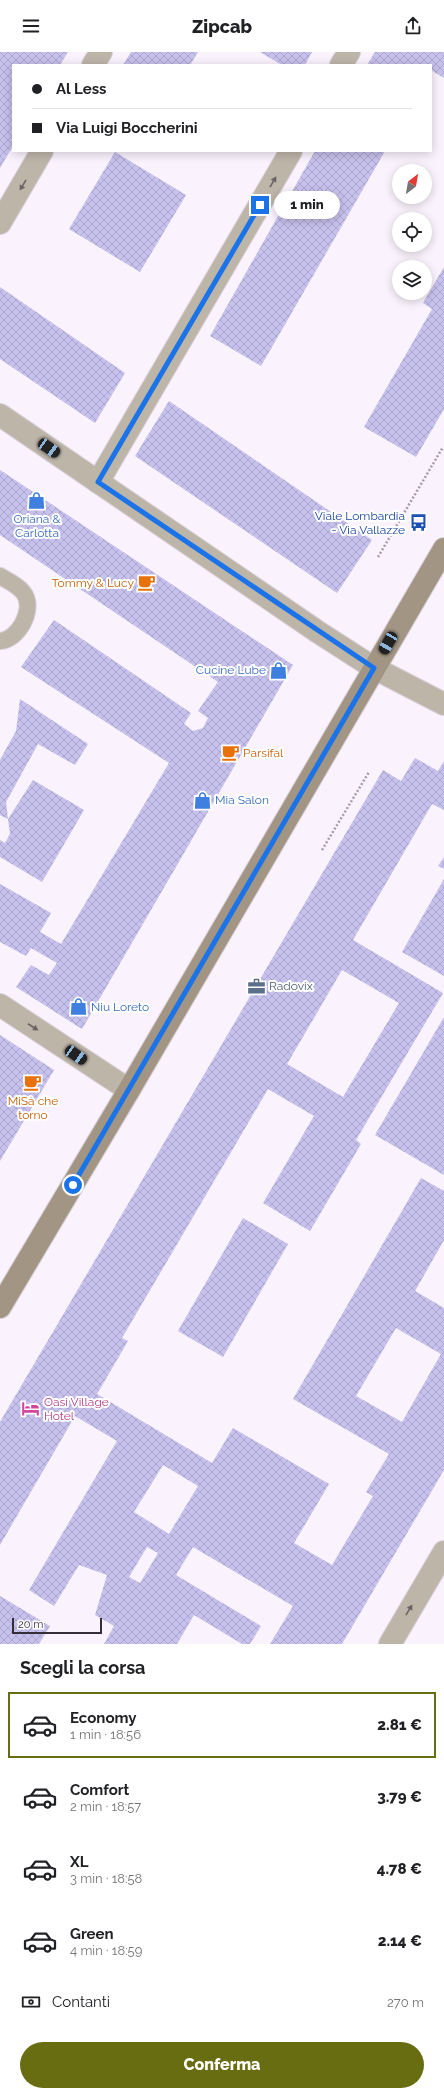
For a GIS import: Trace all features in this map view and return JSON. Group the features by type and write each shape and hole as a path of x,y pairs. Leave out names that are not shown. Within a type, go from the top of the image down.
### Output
{"street":[{"path":"94,64 101,52"},
{"path":"343,64 349,52"},
{"path":"0,223 41,152"},
{"path":"98,482 290,152"},
{"path":"0,415 374,668 444,704"},
{"path":"0,1307 130,1090 444,548"},
{"path":"0,1005 130,1090"},
{"path":"390,1644 444,1552"}],"lane":[{"path":"0,576 16,586 25,595 28,606 26,617 15,634 6,641 0,641"}],"path":[{"path":"378,557 443,447"},
{"path":"322,850 369,772"}],"building":[{"path":"0,52 68,52 61,64 12,64 12,148 0,168"},
{"path":"131,52 198,52 191,64 124,64"},
{"path":"260,52 312,52 306,64 280,64"},
{"path":"375,52 444,52 444,78 432,71 432,64 368,64"},
{"path":"115,152 186,195 140,272 69,229"},
{"path":"314,152 384,152 261,366 210,336"},
{"path":"444,267 444,409 416,457 364,427 432,309 423,303 425,300 432,300 432,288"},
{"path":"0,287 125,373 95,423 0,359"},
{"path":"169,401 372,540 337,593 135,456"},
{"path":"0,470 293,665 82,1029 16,987 31,965 49,975 57,963 31,948 26,956 0,942 0,884 51,913 40,932 61,944 169,763 21,667 54,620 191,713 184,724 193,731 203,728 208,718 198,711 218,682 0,535"},
{"path":"20,699 88,744 75,765 38,744 6,802 8,819 0,815 0,760 16,731"},
{"path":"415,758 438,771 444,761 444,810 432,804 353,940 443,993 356,1140 361,1144 310,1231 263,1203 314,1116 268,1089 122,1338 128,1341 97,1394 212,1463 233,1428 329,1484 294,1543 332,1565 373,1496 366,1492 389,1454 293,1399 421,1178 444,1191 444,1240 415,1291 444,1308 444,1470 342,1644 270,1644 293,1606 193,1547 176,1575 261,1626 250,1644 242,1644 194,1615 177,1644 104,1644 114,1626 95,1615 107,1575 79,1565 54,1606 29,1590 117,1441 75,1416 0,1545 0,1422 383,770 401,781","holes":["342,970 399,1003 343,1097 287,1064","396,1328 441,1354 402,1422 356,1396","163,1465 198,1486 169,1534 134,1512","147,1547 158,1553 140,1583 129,1577"]},
{"path":"33,780 84,810 42,882 0,857 0,840 5,843 10,834 8,819"},
{"path":"444,857 444,869 438,866"},
{"path":"444,879 444,976 402,952"},
{"path":"444,1017 444,1175 375,1135"},
{"path":"0,1035 54,1070 0,1161"},
{"path":"243,1218 288,1244 223,1357 178,1331"},
{"path":"0,1596 50,1626 39,1644 0,1644"}],"place":[{"name":"Oriana & Carlotta","path":"37,500"},
{"name":"Viale Lombardia - Via Vallazze","path":"418,523"},
{"name":"Tommy & Lucy","path":"147,583"},
{"name":"Cucine Lube","path":"279,670"},
{"name":"Parsifal","path":"230,753"},
{"name":"Mia Salon","path":"202,800"},
{"name":"Radovix","path":"256,986"},
{"name":"Niu Loreto","path":"78,1007"},
{"name":"MiSà che torno","path":"33,1082"},
{"name":"Oasi Village Hotel","path":"31,1409"}],"route":[{"path":"73,1185 130,1090 374,668 318,632 98,482 260,205"}]}
